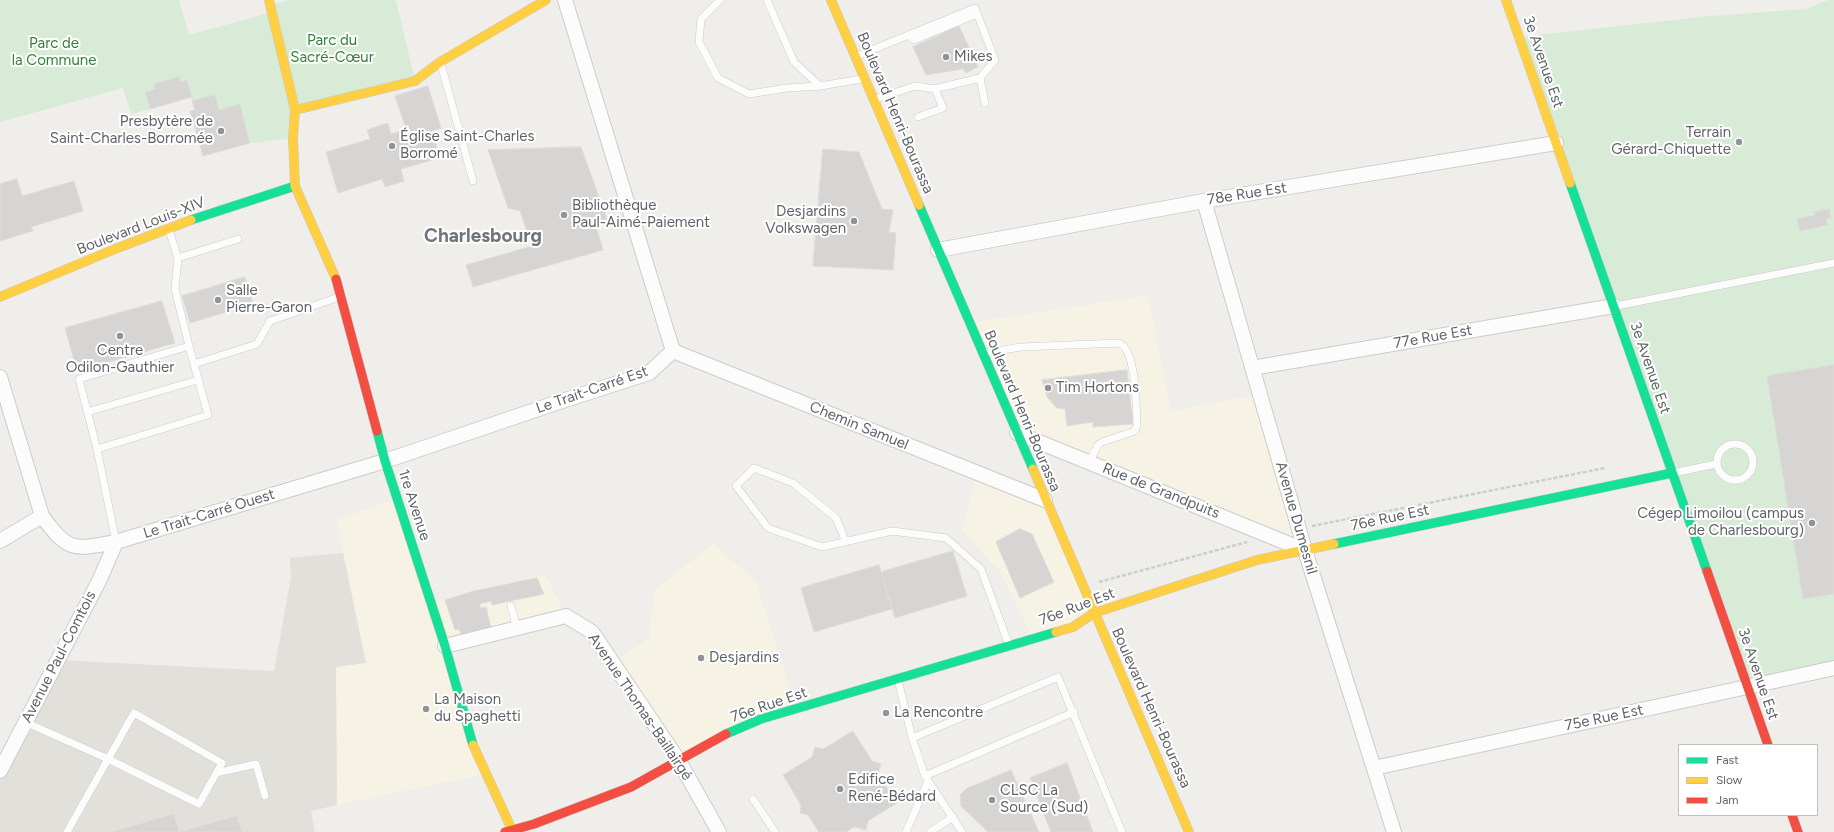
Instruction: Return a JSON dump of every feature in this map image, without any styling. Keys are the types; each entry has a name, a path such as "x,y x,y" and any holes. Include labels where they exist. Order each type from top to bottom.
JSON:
{"street":[{"path":"269,0 295,110 293,138 295,186"},
{"path":"295,110 415,81 440,62 546,0"},
{"path":"565,0 672,351"},
{"name":"Boulevard Henri-Bourassa","path":"831,0 1189,832"},
{"name":"3e Avenue Est","path":"1506,0 1768,744"},
{"name":"78e Rue Est","path":"938,250 1204,201 1556,143"},
{"name":"Boulevard Louis-XIV","path":"0,297 169,229 295,186"},
{"name":"1re Avenue","path":"295,186 334,273 385,461 445,646 473,746 510,831"},
{"name":"Avenue Dumesnil","path":"1204,201 1298,529 1394,832"},
{"name":"77e Rue Est","path":"1252,368 1614,306"},
{"name":"Le Trait-Carré Est","path":"385,461 649,373 672,351"},
{"name":"Chemin Samuel","path":"672,351 1045,500"},
{"name":"Le Trait-Carré Ouest","path":"0,377 42,516 55,534 71,547 92,547 116,542 385,461"},
{"name":"Rue de Grandpuits","path":"1017,433 1305,550"},
{"name":"76e Rue Est","path":"510,831 534,824 631,787 679,761 718,737 761,719 898,680 1073,627 1094,613 1257,560 1672,473"},
{"path":"0,541 42,516"},
{"name":"Avenue Paul-Comtois","path":"0,771 100,578 116,542"},
{"name":"Avenue Thomas-Baillairgé","path":"445,646 566,616 592,632 679,761 719,832"},
{"name":"75e Rue Est","path":"1374,768 1834,668"},
{"path":"1792,816 1798,832"}],"lane":[{"path":"720,0 701,19 699,42 718,78 749,94 787,88 820,86 864,78"},
{"path":"767,0 794,62 820,86"},
{"path":"855,57 975,8 995,60 980,78 934,89 915,86 874,100"},
{"path":"440,62 473,182"},
{"path":"980,78 985,103"},
{"path":"918,117 943,108 934,89"},
{"path":"97,449 208,415 175,288 178,258 169,229"},
{"path":"178,258 238,239"},
{"path":"1614,306 1834,263"},
{"path":"194,364 257,344 270,322 340,296"},
{"path":"983,354 1021,347 1119,343 1124,345 1128,350 1132,365 1138,425 1135,431 1102,442 1098,445 1090,462"},
{"path":"116,542 97,449 79,379 189,346"},
{"path":"87,412 198,380"},
{"path":"1730,444 1741,444 1750,451 1753,461 1751,471 1740,480 1730,480 1721,475 1716,464 1716,457 1720,449 1730,444"},
{"path":"1672,473 1716,464"},
{"path":"846,542 836,518 793,483 754,468 736,486 768,528 822,546 846,542 892,531 946,538 981,569 1009,646"},
{"path":"511,606 517,628"},
{"path":"912,738 1058,677 1074,712 1122,832"},
{"path":"898,680 912,738 926,778 962,832"},
{"path":"906,832 926,778 1074,712"},
{"path":"26,722 108,759 199,804 222,762 134,713 108,759 67,832"},
{"path":"216,773 256,764 265,796"},
{"path":"753,799 774,832"},
{"path":"930,832 953,817"}],"path":[{"path":"1298,529 1606,468"},
{"path":"1082,586 1248,542"}],"shaded area":[{"path":"1148,295 1171,411 1260,394 1305,550 1017,433 970,323"},
{"path":"977,473 1045,500 1094,613 1033,639 1000,571 962,530"},
{"path":"397,498 431,604 485,588 545,575 566,616 445,646 486,774 337,805 336,667 366,663 337,520"},
{"path":"714,543 757,584 796,709 679,761 612,662 649,639 655,590"},
{"path":"343,553 366,663 336,667 337,805 311,811 315,832 0,832 0,771 58,660 274,671 291,577 290,558"}],"green space":[{"name":"Parc de la Commune","path":"0,0 179,0 189,35 272,12 270,5 290,0 396,0 415,81 295,110 293,138 251,143 240,105 219,110 192,101 179,77 154,84 155,89 145,92 150,109 131,114 123,88 0,122"},
{"path":"1828,0 1834,0 1834,668 1747,687 1519,37 1710,16 1806,9"}],"building":[{"name":"Mikes","path":"959,26 978,67 966,73 963,69 926,75 913,47"},
{"path":"179,77 180,82 187,80 192,97 150,109 145,92 155,89 154,84"},
{"name":"Église Saint-Charles Borromé","path":"428,86 441,128 432,131 440,158 401,169 404,181 385,187 382,179 338,193 326,152 370,139 367,130 388,123 391,134 406,129 395,96"},
{"name":"Presbytère de Saint-Charles-Borromée","path":"215,95 219,110 240,104 250,143 203,156 190,111 195,110 192,101"},
{"name":"Bibliothèque Paul-Aimé-Paiement","path":"581,147 607,219 595,222 603,250 473,287 466,265 532,246 520,211 508,208 488,150"},
{"name":"Desjardins Volkswagen","path":"823,149 859,152 882,209 893,210 889,232 896,233 893,270 813,266"},
{"path":"17,179 22,196 74,181 83,211 31,227 33,231 0,241 0,184"},
{"path":"1829,209 1831,218 1826,219 1828,225 1800,231 1797,219 1815,215 1814,212"},
{"name":"Salle Pierre-Garon","path":"245,277 253,304 190,323 182,296"},
{"name":"Centre Odilon-Gauthier","path":"162,301 175,343 77,371 65,328"},
{"name":"Cégep Limoilou (campus de Charlesbourg)","path":"1834,365 1834,594 1803,599 1767,376"},
{"path":"1127,370 1133,424 1093,427 1093,422 1067,426 1065,409 1057,408 1047,397 1042,380"},
{"path":"1020,529 1032,534 1054,582 1020,598 996,542"},
{"path":"953,551 967,596 895,618 881,572"},
{"path":"879,565 892,609 814,632 801,588"},
{"path":"537,578 544,594 492,605 491,601 479,604 481,608 486,607 491,628 461,634 459,629 455,630 445,600 474,591"},
{"name":"Edifice René-Bédard","path":"853,731 872,761 881,764 878,774 897,803 868,821 866,830 854,827 846,832 819,832 808,815 800,813 801,805 783,775 812,757 815,747 823,749"},
{"path":"1067,763 1093,832 1051,832 1030,778"},
{"name":"CLSC La Source (Sud)","path":"1011,770 1039,832 988,832 961,806 960,795 966,789"},
{"path":"174,814 179,832 113,832"},
{"path":"237,816 242,832 180,832"}],"traffic: fast":[{"path":"1570,183 1707,571"},
{"path":"191,220 295,186"},
{"path":"919,205 1033,469"},
{"path":"377,431 385,461 445,646 473,745"},
{"path":"1334,544 1672,473"},
{"path":"726,734 761,719 1056,632"}],"traffic: slow":[{"path":"269,0 295,110 293,138 295,186 336,279"},
{"path":"295,110 415,81 440,62 546,0"},
{"path":"831,0 919,205"},
{"path":"1506,0 1570,183"},
{"path":"0,297 115,249 191,220"},
{"path":"1033,469 1189,832"},
{"path":"1056,632 1073,627 1094,613 1257,560 1334,544"},
{"path":"473,745 513,832"}],"traffic: jam":[{"path":"336,279 377,431"},
{"path":"1707,571 1768,744"},
{"path":"505,832 534,824 631,787 726,734"},
{"path":"1792,816 1798,832"}],"place":[{"name":"Mikes","path":"946,57"},
{"name":"Presbytère de Saint-Charles-Borromée","path":"221,131"},
{"name":"Terrain Gérard-Chiquette","path":"1739,142"},
{"name":"Église Saint-Charles Borromé","path":"392,146"},
{"name":"Bibliothèque Paul-Aimé-Paiement","path":"564,215"},
{"name":"Desjardins Volkswagen","path":"854,221"},
{"name":"Salle Pierre-Garon","path":"218,300"},
{"name":"Centre Odilon-Gauthier","path":"120,336"},
{"name":"Tim Hortons","path":"1048,388"},
{"name":"Cégep Limoilou (campus de Charlesbourg)","path":"1812,523"},
{"name":"Desjardins","path":"701,658"},
{"name":"La Maison du Spaghetti","path":"426,709"},
{"name":"La Rencontre","path":"886,713"},
{"name":"Edifice René-Bédard","path":"840,789"},
{"name":"CLSC La Source (Sud)","path":"992,800"}],"district":[{"name":"Charlesbourg","path":"483,236"}],"park label":[{"name":"Parc du Sacré-Cœur","path":"332,50"}]}
